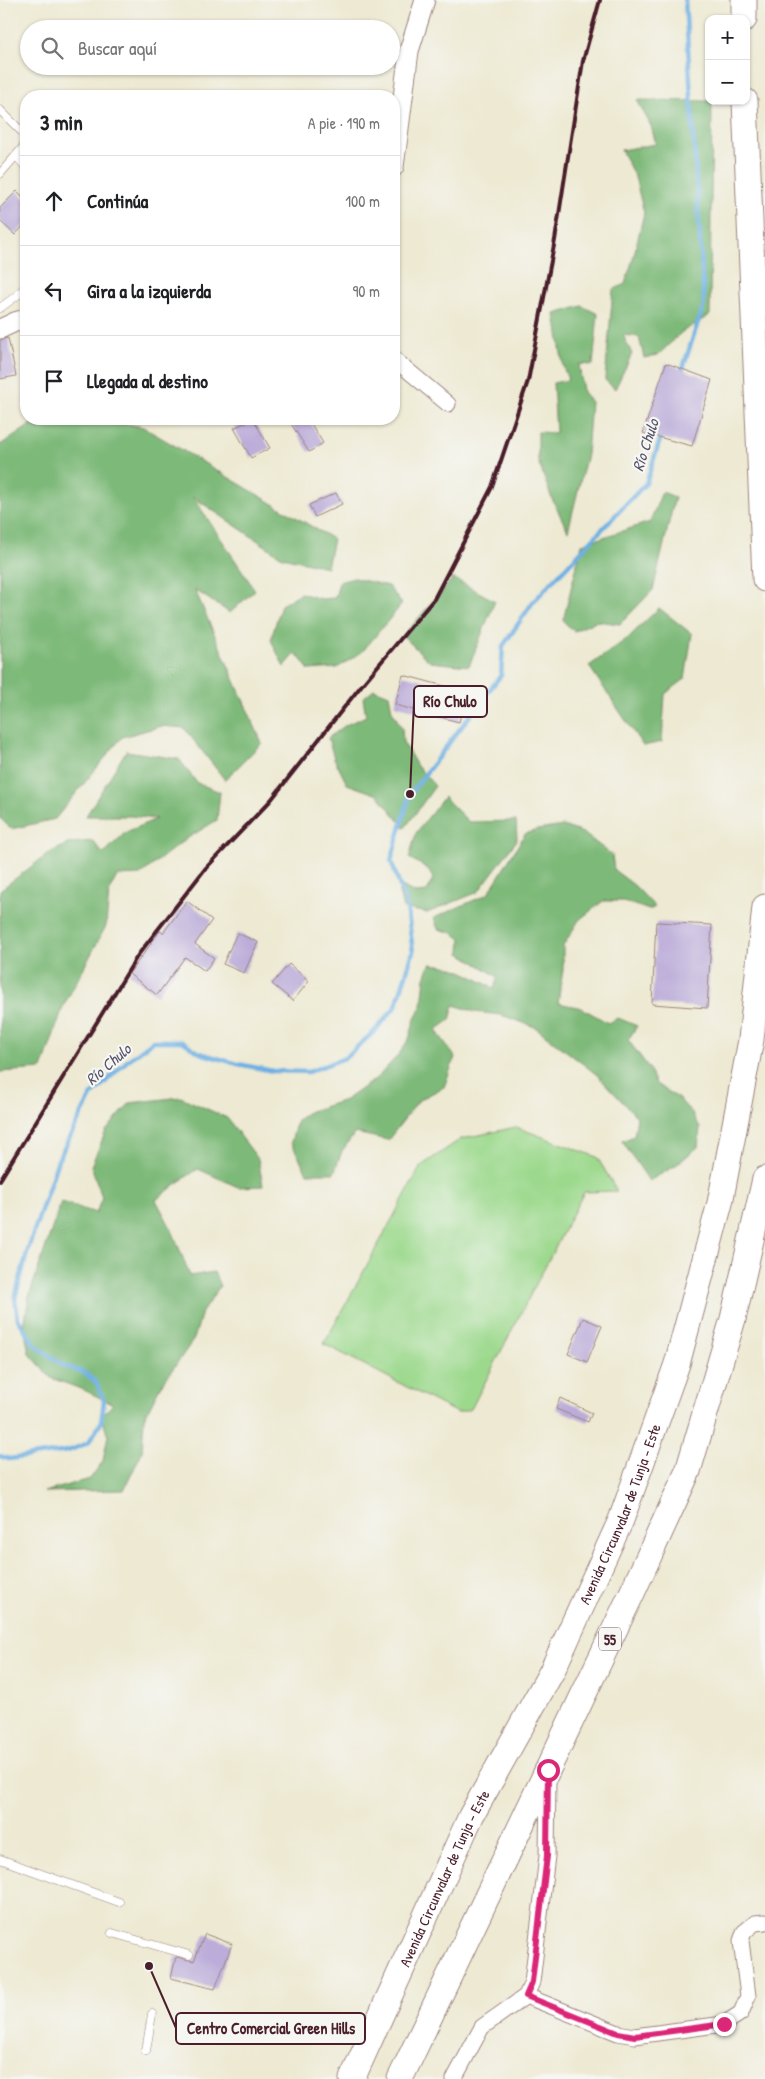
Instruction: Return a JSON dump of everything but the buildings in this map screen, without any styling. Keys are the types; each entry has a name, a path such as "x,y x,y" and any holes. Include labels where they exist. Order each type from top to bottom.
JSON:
{"highway":[{"path":"745,105 765,579"},
{"name":"Avenida Circunvalar de Tunja - Este","path":"352,2079 471,1816 552,1671 616,1529 677,1364 722,1194 751,1040 765,907"},
{"name":"55","path":"400,2079 688,1471 733,1319 765,1179"}],"street":[{"path":"400,120 409,51 425,0"},
{"path":"0,329 20,321"},
{"path":"400,364 448,404"},
{"path":"454,2079 482,2027 526,1996 532,1982 547,1856 548,1770"},
{"path":"526,1996 618,2033 635,2036 724,2024 741,2013 748,1996 741,1941 744,1932 755,1923 765,1922"}],"lane":[{"path":"0,110 20,130"},
{"path":"0,174 20,153"},
{"path":"17,157 20,160"},
{"path":"0,308 20,293"},
{"path":"0,1859 119,1902"},
{"path":"112,1933 189,1955"},
{"path":"146,2050 152,2014"}],"green space":[{"path":"637,100 705,101 705,105 712,105 710,315 682,332 658,355 644,358 639,337 623,335 632,354 615,389 605,380 613,290 625,284 644,213 635,177 621,150 656,144 651,126"},
{"path":"582,306 598,314 593,365 579,364 583,392 591,402 587,454 568,531 552,499 538,461 538,432 556,433 553,383 568,380 563,366 555,314"},
{"path":"31,425 132,425 143,427 333,539 327,567 282,557 193,497 255,590 230,613 195,590 262,743 225,780 184,728 162,726 122,737 55,819 11,829 0,818 0,445"},
{"path":"662,492 675,497 653,590 620,624 597,621 574,631 563,621 582,544 650,522"},
{"path":"354,578 388,586 402,604 362,652 337,668 309,670 296,653 284,667 271,640 281,605 301,593 321,599 335,598 339,582"},
{"path":"453,578 495,601 469,666 430,662 403,636"},
{"path":"659,608 692,634 685,679 665,694 662,742 643,746 589,666 628,638"},
{"path":"374,689 389,695 392,711 402,728 403,742 417,766 435,786 405,828 378,795 347,784 334,758 328,738 346,725 366,716 363,698"},
{"path":"126,751 179,759 197,783 220,792 217,820 183,841 140,875 117,876 109,891 106,926 63,1007 42,1069 0,1072 0,890 51,852 70,843 93,841 103,854 126,832 156,819 131,816 86,816"},
{"path":"444,797 469,822 516,821 517,840 478,892 427,913 403,908 399,893 400,885 415,893 427,892 433,878 427,868 409,858 416,833"},
{"path":"563,826 583,833 612,855 614,870 635,886 655,907 649,910 623,901 603,901 579,920 563,946 563,970 558,1003 582,1008 608,1023 618,1018 637,1026 628,1040 649,1068 656,1084 678,1098 691,1112 700,1128 698,1147 675,1166 649,1181 622,1141 634,1136 637,1117 596,1074 535,1027 501,1015 475,1012 454,1005 450,1020 436,1030 455,1057 444,1087 419,1100 388,1140 355,1133 342,1151 334,1173 307,1173 291,1142 297,1120 308,1112 345,1100 378,1077 399,1054 409,1039 415,1019 422,1005 425,978 430,964 457,969 494,988 498,977 460,953 461,939 453,933 438,929 434,918 488,894 525,834"},
{"path":"181,1097 227,1118 258,1159 263,1186 238,1187 198,1169 156,1200 172,1230 190,1276 214,1272 220,1286 202,1312 194,1339 160,1387 144,1418 142,1452 124,1490 44,1492 90,1479 103,1461 108,1435 101,1416 113,1404 84,1390 51,1378 29,1353 24,1327 29,1296 61,1202 96,1213 102,1197 91,1166 106,1131 130,1103"},
{"path":"516,1127 597,1157 617,1191 584,1192 471,1409 457,1413 324,1344 421,1166 461,1139"}],"waterway":[{"name":"Río Chulo","path":"681,374 704,304 685,0"},
{"name":"Río Chulo","path":"0,1456 9,1459 68,1451 88,1443 101,1423 104,1401 96,1382 83,1372 64,1366 35,1345 18,1319 15,1298 29,1246 58,1160 91,1096 127,1061 153,1041 182,1041 200,1053 238,1064 273,1071 308,1072 345,1058 375,1031 396,1006 413,952 407,906 391,861 410,794 501,675 503,646 533,602 646,483 662,434"}],"railway":[{"path":"0,1180 138,955 205,869 271,800 361,686 434,599 492,487 528,381 555,240 583,61 600,0"}],"place":[{"name":"Río Chulo","path":"410,794"},
{"name":"Centro Comercial Green Hills","path":"149,1966"}],"route":[{"path":"548,1770 547,1856 532,1982 526,1996 618,2033 635,2036 724,2024"}]}
